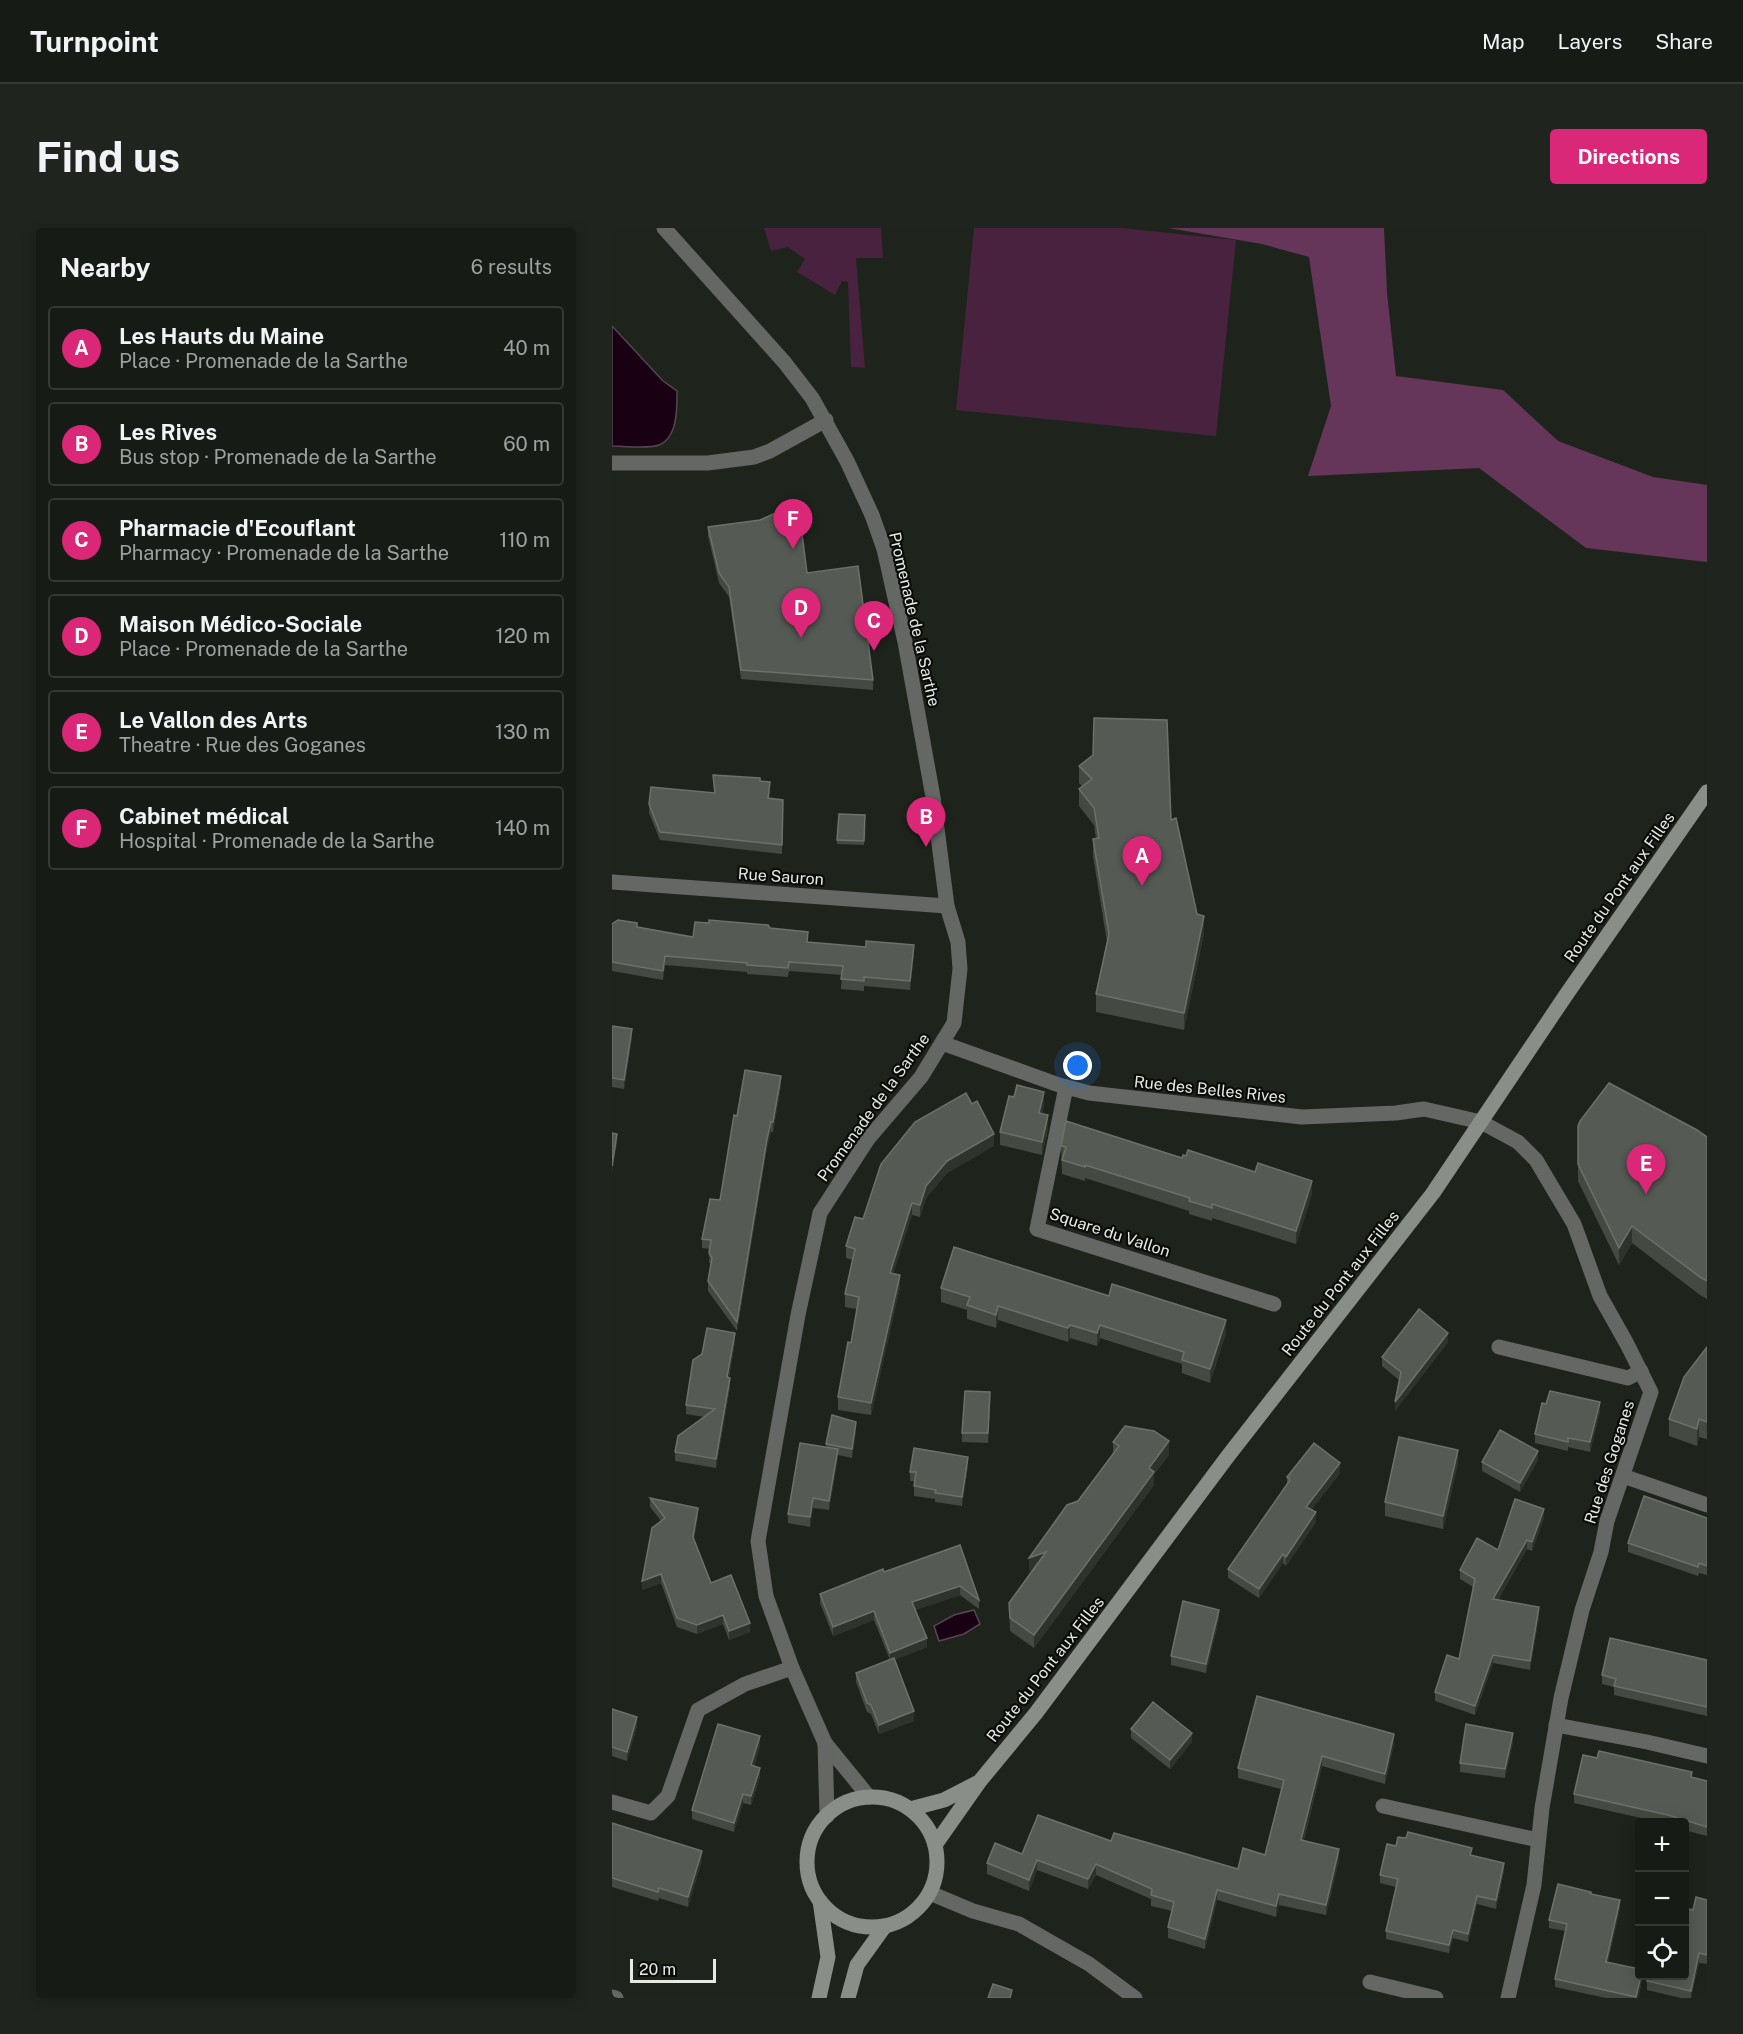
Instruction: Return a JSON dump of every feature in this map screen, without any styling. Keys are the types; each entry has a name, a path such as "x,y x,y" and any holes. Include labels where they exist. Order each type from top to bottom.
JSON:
{"street":[{"name":"Promenade de la Sarthe","path":"664,228 786,363 812,398 872,515 884,549 905,642 927,764 947,906 958,942 960,969 954,1023 921,1077 868,1139 819,1213 798,1315 758,1541 766,1596 792,1668 825,1743 869,1797"},
{"path":"612,463 708,463 754,457 770,451 825,420"},
{"name":"Route du Pont aux Filles","path":"935,1845 980,1781 1036,1713 1228,1456 1433,1193 1707,792"},
{"name":"Rue Sauron","path":"612,882 947,906"},
{"name":"Rue des Belles Rives","path":"942,1043 1089,1093 1302,1117 1396,1113 1425,1109 1481,1122 1518,1142 1536,1160"},
{"name":"Square du Vallon","path":"1066,1087 1037,1228 1274,1304"},
{"name":"Rue des Goganes","path":"1508,1998 1534,1885 1538,1840 1556,1725 1582,1610 1601,1552 1607,1521 1651,1392 1600,1296 1574,1224 1536,1160"},
{"path":"1499,1347 1628,1378 1641,1371"},
{"path":"1623,1476 1707,1505"},
{"path":"612,1802 651,1813 668,1796 698,1710 745,1684 792,1668"},
{"path":"1556,1725 1707,1756"},
{"name":"Promenade de la Sarthe","path":"825,1743 827,1816"},
{"name":"Route du Pont aux Filles","path":"910,1809 944,1800 980,1781"},
{"path":"819,1998 828,1957 820,1901 809,1876 809,1848 815,1831 827,1816 846,1803 869,1797 890,1800 910,1809 926,1825 935,1845 937,1870 925,1902 911,1915 885,1926 853,1925 832,1913 820,1901"},
{"path":"1383,1806 1538,1840"},
{"path":"930,1893 973,1911 1019,1924 1089,1964 1135,1998"},
{"path":"848,1998 857,1965 885,1926"},
{"path":"1370,1982 1436,1998"}],"shaded area":[{"path":"764,228 881,228 883,258 856,258 865,368 851,367 848,282 842,281 835,295 797,272 805,259 788,247 771,251"},
{"path":"974,228 1121,228 1236,240 1216,436 956,410"},
{"path":"1168,228 1384,228 1387,293 1396,376 1503,390 1558,441 1653,477 1707,485 1707,562 1586,548 1479,468 1308,476 1331,406 1309,257 1262,244"},
{"path":"612,326 663,381 677,391 673,429 670,436 659,445 612,446"},
{"path":"974,1610 980,1624 964,1634 939,1641 934,1626 954,1615"}],"building":[{"path":"787,508 802,534 807,573 858,566 873,680 741,670 729,587 719,573 708,527 760,520"},
{"path":"1094,718 1167,720 1171,820 1176,818 1197,914 1204,916 1184,1013 1096,994 1109,934 1093,839 1099,838 1094,808 1079,789 1092,779 1079,766 1093,755"},
{"path":"713,775 760,778 760,781 770,782 768,798 783,800 782,845 660,832 649,804 651,787 715,793"},
{"path":"839,814 865,815 864,841 837,840"},
{"path":"618,920 637,923 637,927 693,937 695,922 709,923 709,920 768,925 770,928 808,932 807,942 866,947 866,941 914,945 910,981 864,977 864,981 841,979 843,966 789,962 788,968 665,956 663,971 612,962 612,924"},
{"path":"612,1026 632,1029 624,1080 612,1078"},
{"path":"745,1070 781,1076 773,1122 771,1122 767,1139 737,1322 708,1281 712,1258 709,1253 711,1240 702,1239 710,1199 720,1200 734,1115 737,1116"},
{"path":"1609,1083 1707,1137 1707,1281 1632,1226 1619,1248 1578,1164 1578,1126"},
{"path":"1017,1085 1044,1092 1039,1113 1048,1115 1042,1142 1000,1132 1009,1096 1014,1097"},
{"path":"966,1093 972,1104 977,1101 994,1134 947,1161 926,1186 920,1205 912,1203 890,1273 900,1275 871,1403 838,1397 859,1297 845,1294 855,1249 846,1246 855,1217 863,1219 881,1164 915,1122"},
{"path":"1066,1121 1182,1158 1183,1155 1186,1156 1188,1150 1255,1172 1258,1163 1312,1181 1296,1231 1212,1204 1212,1208 1189,1201 1190,1198 1062,1160 1066,1147 1061,1146"},
{"path":"612,1133 617,1134 612,1166"},
{"path":"954,1247 1109,1296 1112,1284 1226,1320 1210,1369 1182,1360 1184,1352 1100,1325 1097,1333 1070,1325 1068,1328 998,1306 996,1315 967,1305 970,1297 941,1288"},
{"path":"1419,1309 1448,1333 1395,1402 1401,1372 1382,1357"},
{"path":"707,1328 735,1333 716,1459 675,1452 678,1436 715,1409 686,1405 693,1360 702,1354"},
{"path":"1707,1347 1707,1422 1699,1419 1697,1429 1669,1419 1684,1377"},
{"path":"965,1391 990,1392 988,1433 962,1433"},
{"path":"1550,1391 1600,1402 1590,1442 1568,1438 1568,1442 1535,1434 1542,1403 1546,1404"},
{"path":"832,1415 856,1422 852,1449 826,1444"},
{"path":"1125,1426 1154,1431 1169,1441 1149,1468 1154,1472 1034,1635 1010,1618 1009,1603 1046,1552 1029,1558 1067,1505 1078,1501 1119,1446 1113,1442"},
{"path":"1500,1430 1538,1451 1520,1483 1482,1462"},
{"path":"1399,1437 1458,1450 1443,1516 1385,1502"},
{"path":"800,1443 838,1449 829,1501 813,1498 810,1517 788,1514"},
{"path":"1314,1443 1340,1463 1306,1507 1316,1512 1286,1557 1283,1554 1259,1589 1228,1569 1290,1480 1287,1477"},
{"path":"914,1448 968,1457 962,1497 935,1493 936,1490 914,1486 916,1472 910,1472"},
{"path":"1644,1496 1707,1518 1707,1566 1699,1563 1698,1567 1628,1543"},
{"path":"650,1498 698,1508 693,1537 711,1583 731,1575 750,1623 729,1631 723,1615 697,1625 677,1618 661,1574 642,1581 652,1528 665,1518"},
{"path":"1515,1499 1544,1509 1532,1542 1527,1540 1493,1599 1539,1607 1530,1661 1493,1655 1475,1706 1435,1692 1447,1655 1459,1659 1475,1579 1460,1570 1477,1538 1498,1550"},
{"path":"960,1545 979,1600 960,1586 912,1602 927,1638 890,1653 874,1611 833,1627 820,1594 883,1569 884,1572"},
{"path":"1183,1601 1219,1610 1206,1664 1171,1656"},
{"path":"1610,1638 1707,1660 1707,1707 1614,1686 1616,1679 1602,1675"},
{"path":"894,1658 914,1711 879,1725 871,1705 867,1703 856,1673"},
{"path":"1257,1696 1394,1734 1385,1774 1322,1756 1301,1840 1339,1849 1326,1905 1279,1894 1276,1906 1217,1890 1205,1939 1168,1927 1174,1902 1151,1895 1152,1889 1096,1864 1088,1879 1037,1860 1029,1880 987,1863 995,1843 1022,1854 1038,1815 1111,1841 1114,1833 1238,1869 1243,1848 1265,1855 1284,1780 1238,1768"},
{"path":"1153,1702 1192,1733 1170,1760 1131,1729"},
{"path":"612,1709 637,1717 627,1752 612,1747"},
{"path":"718,1724 760,1736 751,1765 760,1768 751,1796 743,1794 734,1823 692,1810"},
{"path":"1466,1724 1513,1733 1505,1769 1460,1763"},
{"path":"1599,1751 1692,1772 1691,1777 1707,1781 1707,1827 1689,1821 1689,1818 1678,1818 1574,1794 1583,1755 1597,1758"},
{"path":"612,1823 702,1851 688,1897 659,1888 658,1892 612,1878"},
{"path":"1408,1832 1472,1848 1470,1855 1504,1863 1496,1900 1477,1896 1468,1934 1453,1930 1449,1945 1386,1931 1398,1879 1380,1875 1387,1844 1396,1846 1398,1837 1406,1838"},
{"path":"1558,1884 1620,1900 1606,1962 1635,1968 1635,1980 1640,1980 1636,1997 1555,1979 1567,1924 1549,1920"},
{"path":"1696,1897 1707,1900 1707,1955 1699,1953 1691,1991 1647,1981 1689,1980 1689,1909 1693,1910"},
{"path":"993,1984 1012,1990 1010,1998 988,1998"}],"place":[{"name":"Cabinet médical","path":"793,549"},
{"name":"Maison Médico-Sociale","path":"801,638"},
{"name":"Pharmacie d'Ecouflant","path":"874,651"},
{"name":"Les Rives","path":"926,847"},
{"name":"Les Hauts du Maine","path":"1142,886"},
{"name":"Le Vallon des Arts","path":"1646,1194"}]}
